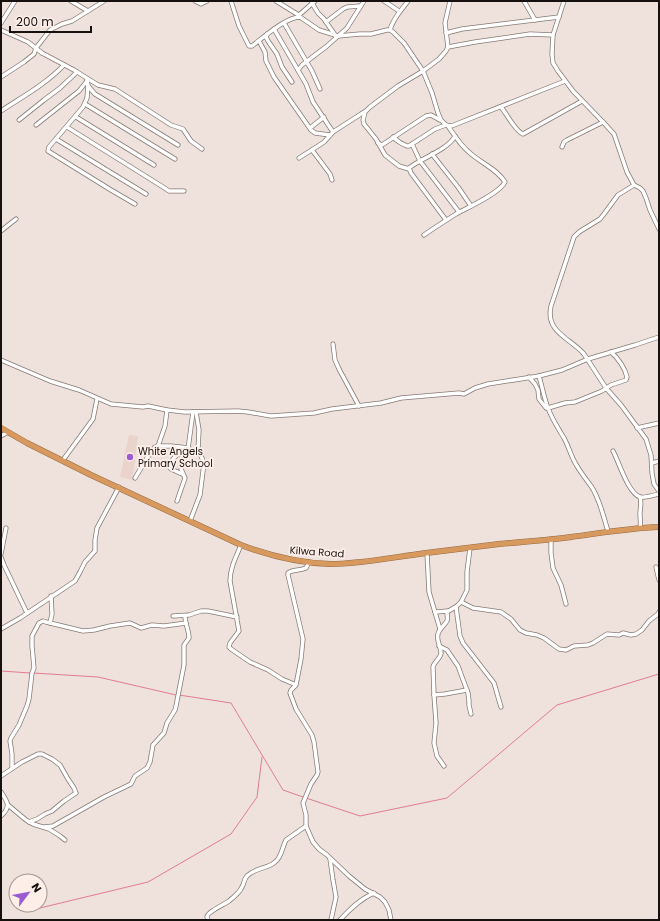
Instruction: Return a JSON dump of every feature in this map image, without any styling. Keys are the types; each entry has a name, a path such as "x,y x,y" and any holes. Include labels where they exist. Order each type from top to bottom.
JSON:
{"highway":[{"name":"Kilwa Road","path":"1,428 92,475 241,545 281,558 329,564 348,563 659,527"}],"street":[{"path":"1,23 15,1"},
{"path":"71,1 88,11"},
{"path":"75,4 79,1"},
{"path":"1,77 33,55 36,48 50,30 62,24 72,22 104,1"},
{"path":"195,1 201,4 207,1"},
{"path":"231,1 239,26 248,46 251,46 259,41 284,23 300,16 314,2 318,13 336,36"},
{"path":"276,1 319,30 336,36 371,34 386,30 393,32 404,43 423,71 441,120"},
{"path":"298,70 349,26 364,1"},
{"path":"384,1 399,11"},
{"path":"390,30 399,11 408,1"},
{"path":"299,158 324,142 332,133 365,112 398,86 423,71 439,59 446,51 448,46 445,23 450,1"},
{"path":"524,1 535,20"},
{"path":"564,1 553,35 552,63 573,91 614,134 626,172 634,185 643,191 659,229"},
{"path":"326,22 347,7 360,6"},
{"path":"446,33 462,29 559,17"},
{"path":"284,23 312,71 320,89"},
{"path":"274,29 309,89 313,102 324,117 332,133"},
{"path":"1,30 28,42 42,53 77,72 87,80 98,85 115,89 171,125 184,129 191,141 202,149"},
{"path":"267,34 266,37 268,41 292,82"},
{"path":"448,46 530,34 553,35"},
{"path":"259,41 265,52 266,61 274,77 310,128 315,133 332,133"},
{"path":"1,111 48,80 64,65"},
{"path":"19,120 60,88 77,72"},
{"path":"87,80 88,86 85,104 76,117 49,147 48,151 135,204"},
{"path":"36,125 79,91 87,80"},
{"path":"393,137 397,141 402,142 407,146 435,129 447,125 454,125 565,80"},
{"path":"88,86 95,94 178,145"},
{"path":"501,106 516,129 523,134 582,101"},
{"path":"85,104 174,159"},
{"path":"365,112 363,120 364,124 375,137 382,152 386,157 399,166 409,169 446,220"},
{"path":"378,143 383,145 426,116 431,115 447,125 470,153 496,172 505,182 502,187 495,192 424,234"},
{"path":"76,117 154,165"},
{"path":"310,128 324,117"},
{"path":"562,147 564,142 567,140 604,122"},
{"path":"67,127 74,133 169,191 184,191"},
{"path":"409,169 451,142 455,136"},
{"path":"56,139 146,194"},
{"path":"412,144 420,161 459,212"},
{"path":"312,150 330,174 332,180"},
{"path":"432,154 471,206"},
{"path":"634,185 618,195 600,219 579,232 574,237 551,306 550,316 552,324 565,339 580,349 588,359 606,388 621,405 646,439 651,455 654,484 659,491"},
{"path":"1,231 16,219"},
{"path":"1,360 50,381 79,390 111,404 143,407 148,406 167,410 194,412 248,412 271,416 314,413 332,409 381,403 401,398 459,393 464,394 475,388 488,384 539,376 562,370 588,359 635,346 659,337"},
{"path":"333,344 338,369 359,406"},
{"path":"548,408 575,402 626,380 627,377 624,370 617,358 611,352"},
{"path":"539,376 554,423"},
{"path":"529,377 535,384 540,399 569,447 577,466 591,486 599,504 608,532"},
{"path":"63,460 93,419 97,399"},
{"path":"158,446 165,426 167,410"},
{"path":"177,501 185,477 181,469 188,449 194,412"},
{"path":"190,521 200,495 204,463 198,449 198,430 194,412"},
{"path":"637,428 659,423"},
{"path":"1,436 8,432"},
{"path":"135,478 153,448 158,446 177,446 188,449"},
{"path":"183,474 169,468 169,466 176,456 188,449"},
{"path":"613,451 628,484 640,497 640,528"},
{"path":"652,463 659,462"},
{"path":"1,630 75,581 85,562 95,551 96,530 119,487"},
{"path":"640,497 659,494"},
{"path":"6,528 1,555 4,565 27,613"},
{"path":"551,539 552,568 561,585 566,604"},
{"path":"241,545 230,575 239,631 229,645 231,649 250,662 268,670 282,679 294,684 295,686"},
{"path":"435,612 448,611 456,607 461,602 467,590 467,572 470,548"},
{"path":"427,553 429,592 440,629"},
{"path":"309,562 306,568 291,571 288,574 303,639 301,659 295,686 290,693 296,709 312,735 318,772 311,784 304,802 306,826 315,845 349,876 385,902 390,910 391,920"},
{"path":"656,567 659,580"},
{"path":"50,623 52,614 51,596"},
{"path":"461,602 473,608 501,612 511,619 520,630 544,638 562,650 566,650 574,646 588,645 607,634 636,634 642,630 659,612"},
{"path":"456,607 463,643 494,683 501,707"},
{"path":"173,616 185,616 201,611 208,611 237,617"},
{"path":"444,766 437,756 435,748 434,736 436,723 433,667 434,663 440,656 437,637 440,629 447,621 448,611"},
{"path":"44,827 53,826 104,797 131,784 135,776 145,771 149,766 153,745 164,733 167,723 176,706 184,664 184,645 189,638 189,630 185,616"},
{"path":"12,768 10,741 19,725 28,703 34,668 32,636 37,625 43,621 83,631 130,623 141,628 152,625 164,626 186,623"},
{"path":"439,646 447,650 458,665 467,690 469,699 468,705 471,714"},
{"path":"434,695 467,690"},
{"path":"1,776 22,762 38,754 44,755 60,765 76,791 74,795 64,800 52,810 29,822"},
{"path":"1,792 8,805 29,822 44,827 65,840"},
{"path":"1,816 7,811 8,805"},
{"path":"208,920 207,917 211,912 229,901 240,891 247,876 258,869 275,863 286,840 306,826"},
{"path":"330,859 336,897 330,920"},
{"path":"340,920 363,898 374,893"}],"shaded area":[{"name":"White Angels Primary School","path":"129,435 138,436 132,480 120,477"}],"waterway":[{"path":"1,671 30,673"},
{"path":"33,673 98,677 176,695"},
{"path":"306,798 360,816 447,798 557,705 659,674"},
{"path":"179,695 231,703 283,790 303,797"},
{"path":"48,906 148,882 231,834 257,797 262,757"}],"place":[{"name":"White Angels Primary School","path":"130,457"}]}
